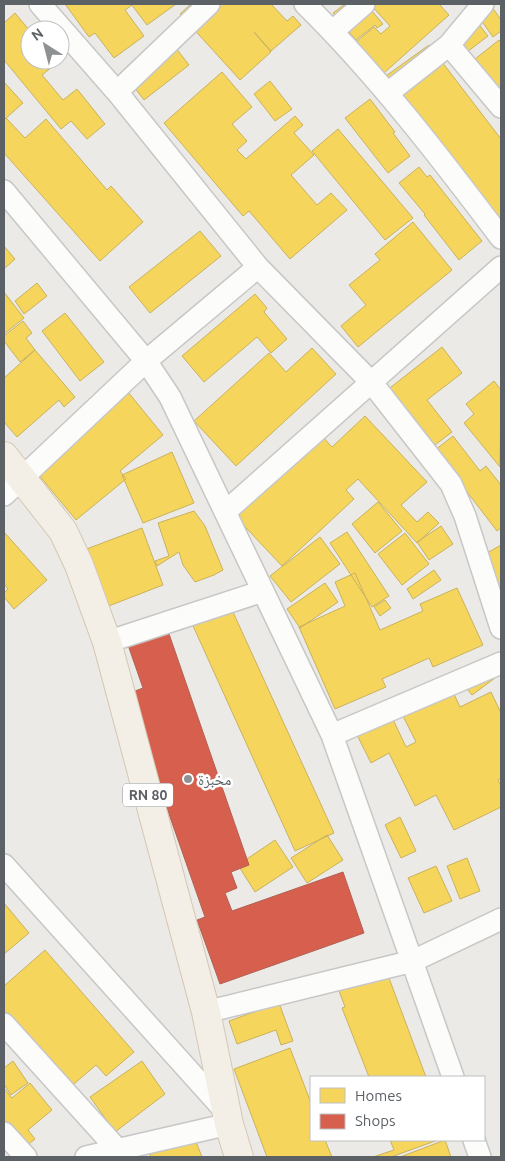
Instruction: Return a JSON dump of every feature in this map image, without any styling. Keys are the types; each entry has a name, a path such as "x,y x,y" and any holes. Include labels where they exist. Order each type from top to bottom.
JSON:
{"main road":[{"name":"RN 80","path":"4,456 13,487 64,531 79,564 107,642 206,1012 228,1118 239,1157"}],"street":[{"path":"40,4 117,92 258,267 372,383 451,484 465,516 501,628"},
{"path":"117,92 209,4"},
{"path":"305,4 333,31 388,93 501,238"},
{"path":"333,31 364,4"},
{"path":"388,93 449,45 483,4"},
{"path":"449,45 501,107"},
{"path":"4,191 146,361 170,398 332,735 453,1076"},
{"path":"13,487 146,361 258,267"},
{"path":"225,512 501,267"},
{"path":"107,642 263,591"},
{"path":"332,735 501,663"},
{"path":"4,865 228,1118 118,1150 86,1157"},
{"path":"206,1012 413,961 501,918"},
{"path":"4,1024 118,1150"},
{"path":"4,1132 26,1157"},
{"path":"474,1141 480,1157"}],"building: Homes":[{"path":"65,4 130,4 132,5 125,10 144,36 114,58 95,33 89,37"},
{"path":"131,4 176,4 147,25"},
{"path":"191,4 271,4 287,21 293,16 301,25 271,51 254,32 271,52 240,80 180,14"},
{"path":"345,4 366,4 383,24 377,28 375,25 356,40 333,13"},
{"path":"370,4 439,4 449,15 384,73 356,42 374,27 381,34 390,26"},
{"path":"490,4 501,20 501,31 493,37 476,13"},
{"path":"15,13 21,20 20,70 48,70 42,75 63,100 77,89 105,124 87,139 71,121 61,129 4,60 4,23"},
{"path":"473,17 488,36 463,55 448,36"},
{"path":"169,39 189,65 144,100 124,74"},
{"path":"499,40 501,43 501,102 470,63"},
{"path":"429,45 501,139 501,225 372,86"},
{"path":"222,72 252,107 232,124 247,141 237,150 246,159 295,116 303,125 294,133 314,155 291,175 317,205 331,193 347,210 290,259 249,211 243,216 164,123"},
{"path":"270,81 292,109 275,121 254,94"},
{"path":"4,82 23,103 5,119 4,117"},
{"path":"370,99 395,132 393,133 410,156 388,173 345,118"},
{"path":"6,118 25,138 46,119 107,190 111,186 143,222 100,261 4,153 4,120"},
{"path":"338,129 413,218 385,240 312,151"},
{"path":"419,167 427,177 430,175 482,241 459,260 399,183"},
{"path":"413,222 452,270 358,347 341,326 366,305 349,285 380,260 375,254"},
{"path":"200,231 221,256 150,313 129,287"},
{"path":"4,246 15,259 4,269"},
{"path":"37,283 47,296 24,314 15,301"},
{"path":"4,292 24,318 4,334"},
{"path":"255,294 267,308 264,312 287,339 271,353 257,337 204,382 182,356"},
{"path":"65,313 104,362 80,381 42,331"},
{"path":"23,321 32,333 26,338 35,350 20,362 4,341 4,336"},
{"path":"442,347 462,373 427,400 452,432 431,448 386,391"},
{"path":"312,348 336,374 236,466 194,421 269,353 286,372"},
{"path":"35,350 75,397 64,407 59,400 17,437 4,422 4,378"},
{"path":"494,381 501,390 500,467 464,423 474,414 466,404"},
{"path":"128,392 163,435 120,471 126,479 76,520 28,462"},
{"path":"365,416 427,482 401,505 417,522 428,512 439,523 417,543 358,479 346,490 354,499 282,566 231,512 321,435 332,447"},
{"path":"453,436 480,471 486,466 501,485 501,528 497,531 435,450"},
{"path":"172,452 194,503 143,523 122,475"},
{"path":"378,502 402,531 375,553 352,524"},
{"path":"194,511 205,526 223,570 195,582 183,565 179,552 157,566 155,561 169,556 158,523"},
{"path":"441,526 453,544 429,560 417,542"},
{"path":"142,528 163,585 106,607 84,550"},
{"path":"4,532 47,580 14,609 4,597 4,593 8,589 4,584"},
{"path":"347,532 389,596 372,607 330,543"},
{"path":"405,533 429,564 402,585 378,554"},
{"path":"320,537 340,564 291,602 270,576"},
{"path":"501,545 501,605 475,560"},
{"path":"434,570 441,580 413,599 407,589"},
{"path":"355,573 380,630 423,611 420,604 457,588 483,645 433,667 429,658 382,679 386,687 335,709 299,627 345,606 335,582"},
{"path":"325,583 338,602 300,628 287,609"},
{"path":"227,599 334,833 295,851 189,617"},
{"path":"385,600 391,608 380,616 374,607"},
{"path":"487,668 495,678 472,695 464,685"},
{"path":"453,692 460,707 491,692 501,713 501,778 498,780 501,786 501,807 454,830 436,795 415,806 389,753 371,763 354,729 389,711 406,747 416,742 403,716"},
{"path":"400,817 416,851 401,858 385,825"},
{"path":"327,835 343,860 307,883 291,858"},
{"path":"275,840 293,867 255,892 238,865"},
{"path":"467,858 480,891 460,899 447,866"},
{"path":"436,866 452,901 424,913 408,878"},
{"path":"4,903 29,933 4,954"},
{"path":"45,950 134,1052 106,1076 96,1065 68,1089 4,1014 4,986"},
{"path":"386,970 426,1076 369,1076 342,1008 345,1007 338,988"},
{"path":"279,1003 293,1041 281,1045 276,1030 237,1044 229,1021"},
{"path":"290,1048 310,1100 310,1141 325,1141 332,1157 267,1157 234,1069"},
{"path":"13,1061 28,1083 11,1095 4,1084 4,1068"},
{"path":"142,1061 165,1094 115,1132 90,1097"},
{"path":"30,1083 52,1110 28,1130 35,1139 18,1153 4,1136 4,1088 12,1098"},
{"path":"192,1132 202,1157 151,1157 148,1149"},
{"path":"390,1141 435,1141 391,1157 373,1157 394,1150"},
{"path":"445,1141 451,1157 400,1157"}],"building: Shops":[{"name":"مخبزة","path":"168,631 249,865 231,872 237,888 225,893 232,911 343,872 364,933 220,984 197,920 205,917 127,694 143,688 128,645"}],"place":[{"name":"مخبزة","path":"188,779"}]}
